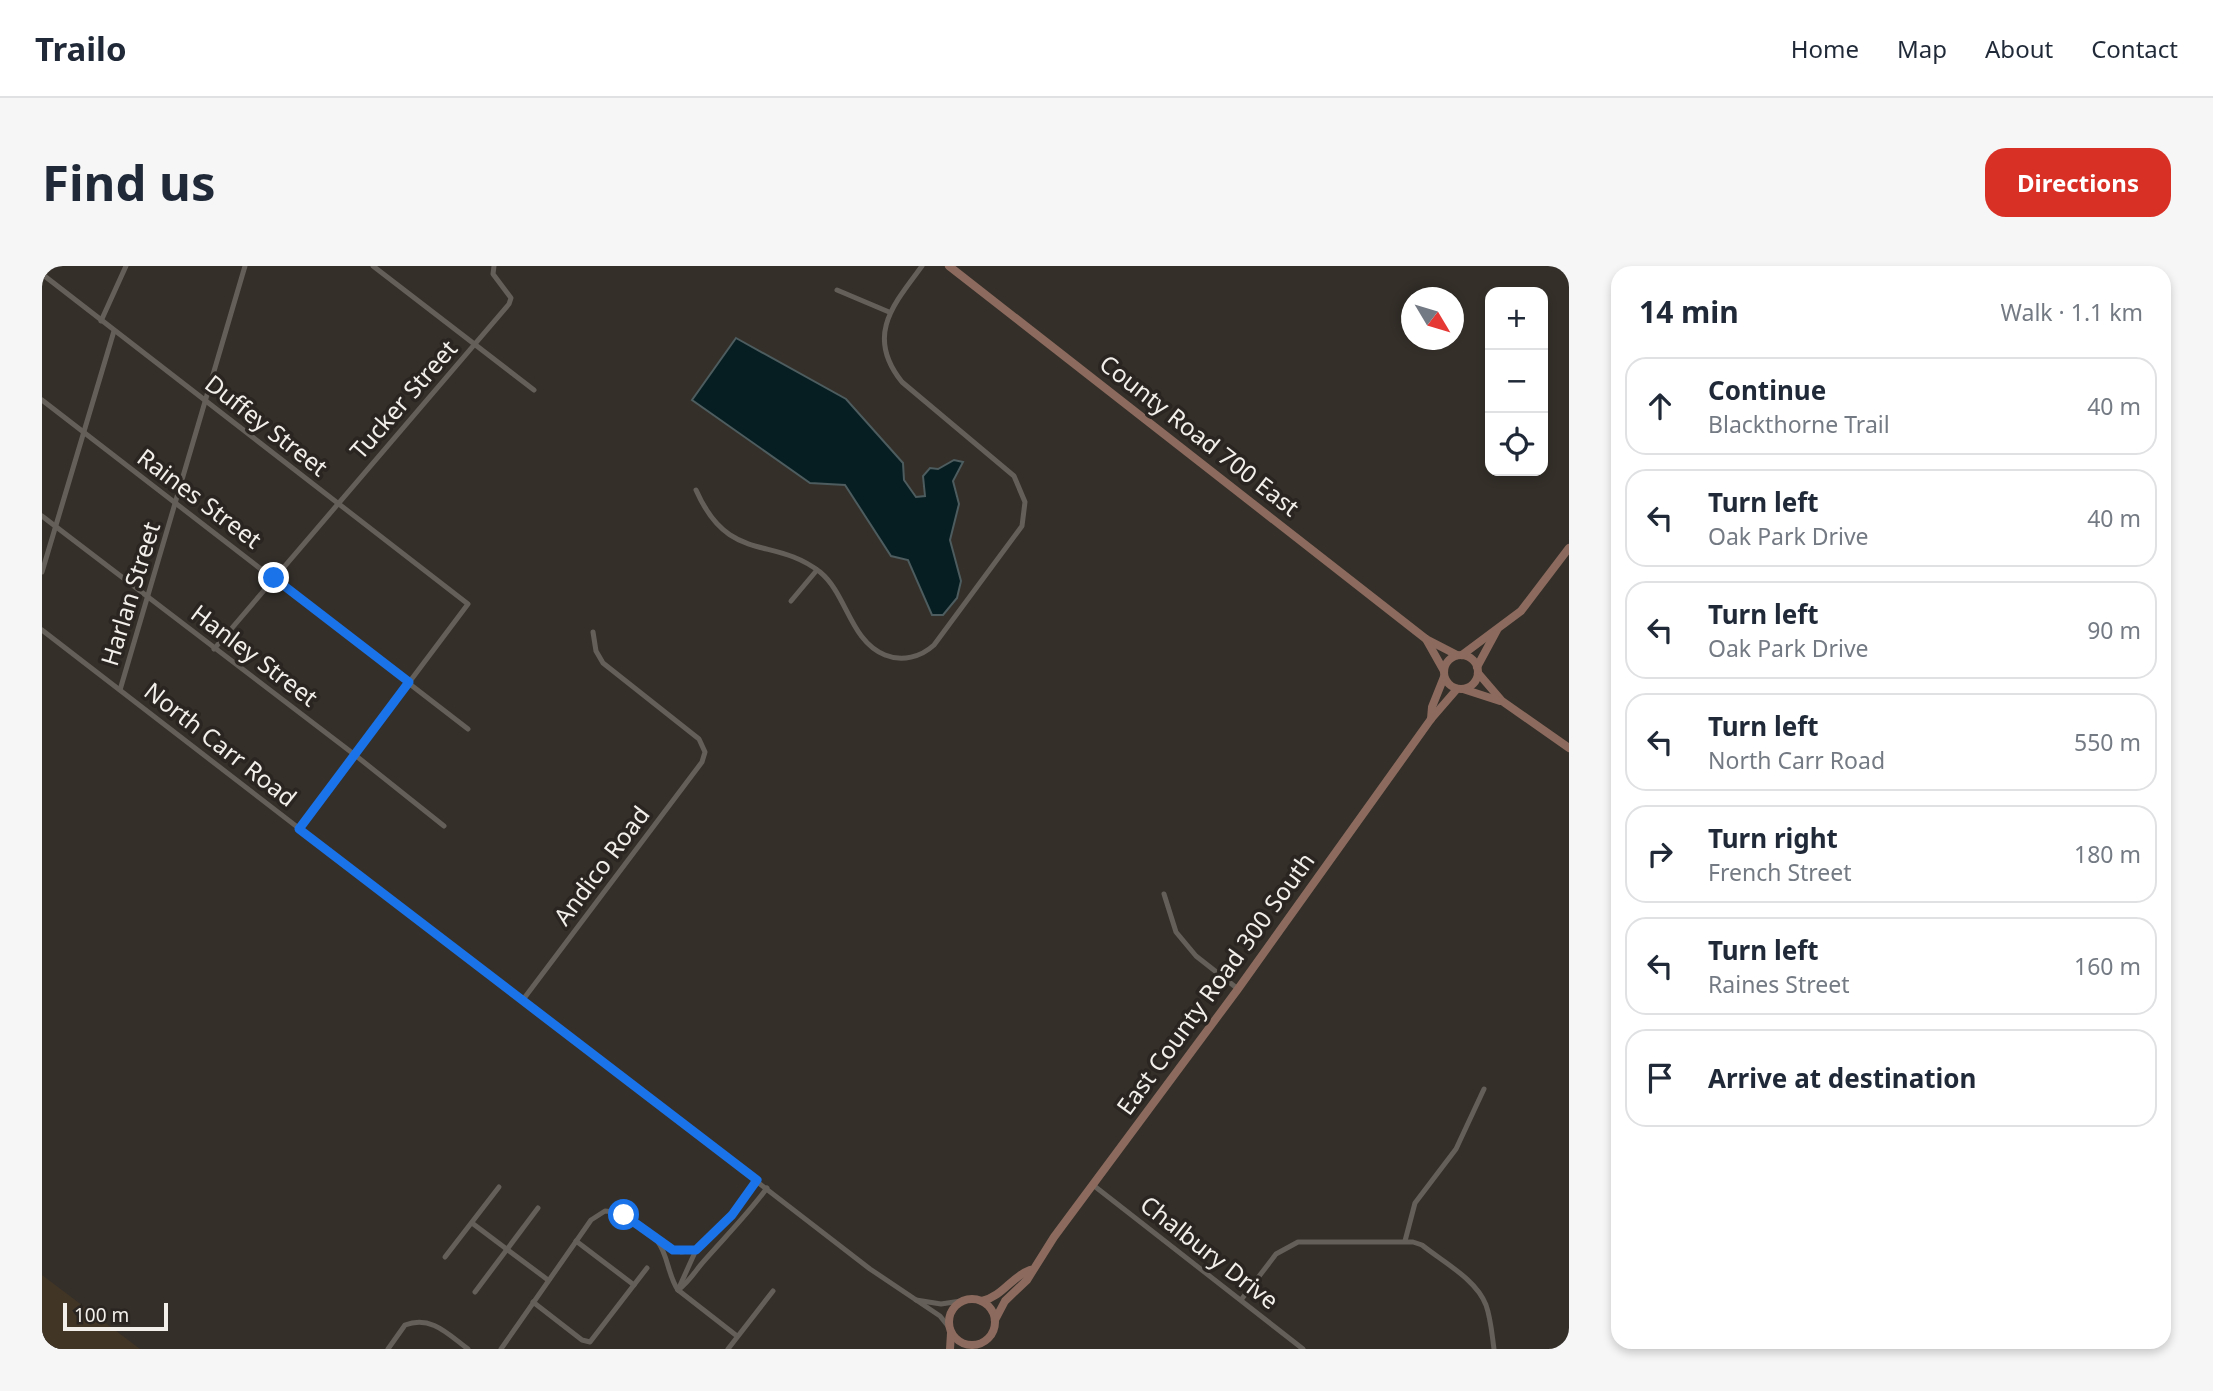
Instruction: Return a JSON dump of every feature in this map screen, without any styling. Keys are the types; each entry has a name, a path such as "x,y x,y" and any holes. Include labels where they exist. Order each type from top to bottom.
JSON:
{"street":[{"path":"101,321 126,266"},
{"name":"Harlan Street","path":"120,690 245,266"},
{"path":"373,266 534,390"},
{"name":"Tucker Street","path":"214,649 475,345 511,298 493,274 494,266"},
{"path":"696,490 703,507 737,541 799,560 817,570 836,589 858,629 873,648 895,658 913,657 930,649 1019,532 1024,521 1024,494 1014,476 896,374 884,338 889,312 922,266"},
{"name":"County Road 700 East","path":"948,266 1426,639 1459,655"},
{"name":"Duffey Street","path":"42,274 468,604 409,682"},
{"path":"837,290 889,312"},
{"path":"42,572 114,331"},
{"name":"Raines Street","path":"42,400 468,729"},
{"name":"Hanley Street","path":"42,516 444,826"},
{"path":"1502,701 1460,689 1444,674 1448,661 1485,635 1497,630 1521,611 1569,548"},
{"path":"791,601 817,570"},
{"name":"North Carr Road","path":"42,630 910,1298 940,1315 950,1329"},
{"path":"1460,689 1474,684 1497,630"},
{"name":"Andico Road","path":"522,1001 702,762 705,749 699,739 603,663 596,651 593,632"},
{"name":"County Road 700 East","path":"1426,639 1444,674"},
{"path":"1459,655 1472,659 1502,701 1569,748"},
{"name":"East County Road 300 South","path":"1431,719 1432,707 1444,674"},
{"path":"299,829 409,682"},
{"name":"East County Road 300 South","path":"995,1320 1005,1301 1027,1280 1030,1270 1238,989 1431,719 1460,689"},
{"path":"1164,894 1176,932 1196,956 1238,989"},
{"path":"1405,1241 1415,1203 1456,1149 1484,1089"},
{"path":"678,1290 696,1250 732,1215 757,1180"},
{"name":"Chalbury Drive","path":"1093,1185 1303,1349"},
{"path":"445,1257 499,1187"},
{"path":"678,1290 688,1283 703,1262 741,1223 767,1188"},
{"path":"475,1292 538,1208"},
{"path":"501,1349 597,1215 615,1211 660,1243 681,1252 696,1250"},
{"path":"472,1223 548,1280"},
{"path":"576,1241 634,1285"},
{"path":"1241,1300 1276,1255 1297,1242 1405,1241 1422,1245 1472,1284 1487,1308 1494,1349"},
{"path":"660,1243 671,1280 678,1290 737,1336"},
{"path":"533,1302 582,1340 590,1342 647,1268"},
{"name":"East County Road 300 South","path":"982,1301 996,1296 1022,1273 1030,1270"},
{"path":"728,1349 773,1291"},
{"path":"910,1298 932,1303 982,1301 989,1305 995,1320 989,1338 969,1347 960,1342 950,1329"},
{"path":"950,1349 951,1311 961,1301"},
{"path":"388,1349 405,1325 424,1321 438,1326 468,1349"}],"shaded area":[{"path":"42,1275 140,1349 42,1349"}],"water":[{"path":"736,338 846,399 903,463 904,480 916,497 925,496 923,476 930,468 938,469 954,460 963,462 953,481 959,504 950,540 961,581 957,598 943,615 932,615 908,560 891,556 845,485 810,483 692,400"}],"route":[{"path":"274,578 409,682 299,829 757,1180 732,1215 696,1250 673,1250 624,1215"}]}
